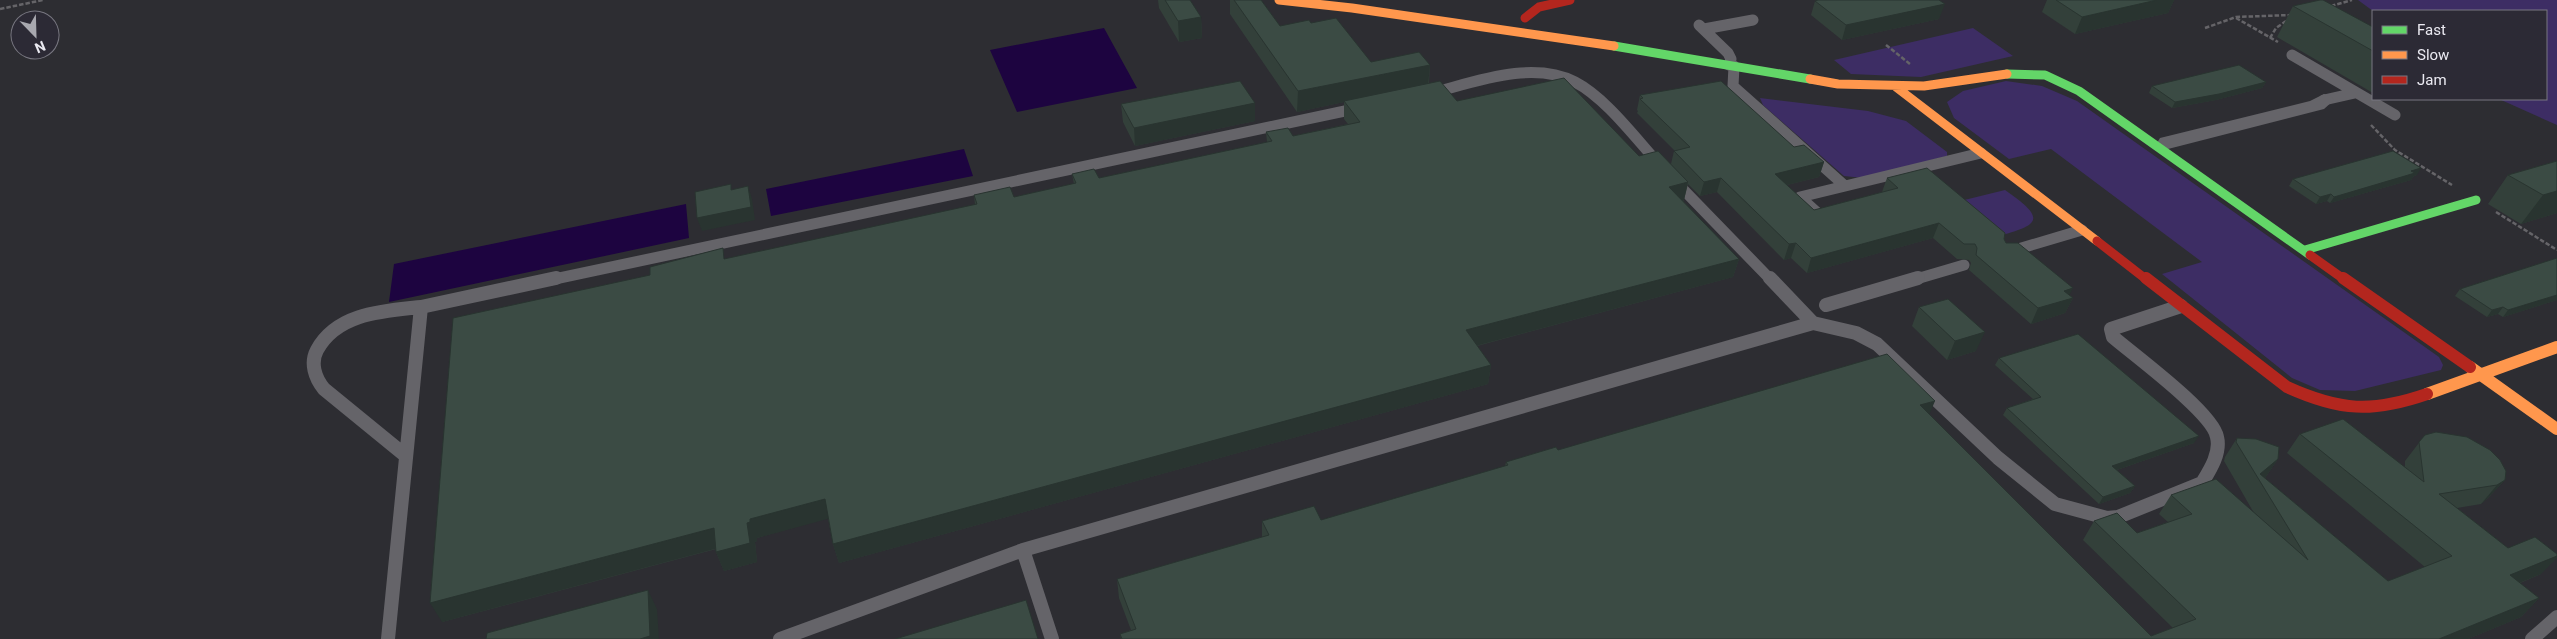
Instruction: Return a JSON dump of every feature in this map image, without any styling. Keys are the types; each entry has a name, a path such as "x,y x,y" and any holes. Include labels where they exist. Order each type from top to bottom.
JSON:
{"street":[{"path":"1279,0 1518,31 1838,84 1896,87 1945,84 2016,73 2045,75 2079,91 2163,145 2305,250 2557,429"},
{"path":"1525,18 1530,11 1570,0"},
{"path":"1896,87 2288,387 2313,400 2341,408 2365,410 2395,406 2557,347"},
{"path":"2163,145 2317,105 2324,100"},
{"path":"2305,250 2476,200"}],"lane":[{"path":"1518,31 1525,18"},
{"path":"1753,20 1702,27 1728,53 1731,59 1733,86 1845,186"},
{"path":"2292,55 2395,115"},
{"path":"1422,95 1525,74 1555,76 1574,81 1588,91 1813,323"},
{"path":"2324,100 2355,92"},
{"path":"406,456 324,389 316,379 313,357 325,336 348,320 378,312 421,307 1373,105"},
{"path":"1821,216 1800,197 1981,153"},
{"path":"2004,252 2082,230"},
{"path":"1826,306 1964,265"},
{"path":"780,639 1023,550 1813,323 1856,333 1877,344 1998,458 2055,504 2107,518 2118,517 2202,482 2218,450 2216,432 2200,414 2113,337 2111,330 2181,306"},
{"path":"388,639 421,307"},
{"path":"1023,550 1052,639"},
{"path":"2532,639 2557,616"}],"path":[{"path":"0,9 43,0"},
{"path":"2327,7 2352,0"},
{"path":"2205,28 2236,18 2294,16 2281,22 2270,38 2236,18"},
{"path":"1886,45 1915,68"},
{"path":"2369,123 2395,150 2557,250"}],"shaded area":[{"path":"2358,0 2557,0 2557,125 2501,100 2547,100 2547,10 2372,10"},
{"path":"1104,28 1137,88 1017,112 990,50"},
{"path":"1973,28 2013,56 1921,77 1851,74 1834,60"},
{"path":"2006,81 2042,86 2077,101 2439,357 2443,365 2441,370 2355,391 2320,390 2292,378 2162,274 2202,262 2051,149 2009,159 1954,118 1947,102 1963,91"},
{"path":"1760,98 1868,111 1906,121 1947,152 1947,156 1863,178 1844,176 1763,105"},
{"path":"964,149 973,176 771,216 766,189"},
{"path":"2005,190 2028,208 2033,220 2022,229 1995,237 1952,203"},
{"path":"686,204 689,238 389,302 394,264"}],"building":[{"path":"1165,0 1190,0 1201,17 1178,21"},
{"path":"1234,0 1261,0 1280,26 1309,20 1311,23 1336,18 1371,62 1419,52 1430,65 1298,91"},
{"path":"1939,0 1945,4 1846,25 1815,1"},
{"path":"2056,0 2157,0 2082,17"},
{"path":"2323,0 2372,26 2372,50 2293,6"},
{"path":"2239,65 2266,82 2219,94 2175,102 2152,86"},
{"path":"1564,78 1639,156 1658,151 1688,182 1669,187 1739,259 1466,330 1491,365 833,544 825,499 750,519 750,522 747,523 750,543 716,552 714,528 430,603 453,318 650,275 650,267 723,248 724,259 977,204 974,195 1010,187 1014,197 1076,183 1072,174 1094,169 1099,178 1272,141 1266,132 1288,128 1293,136 1360,122 1344,101 1440,81 1457,101"},
{"path":"1240,81 1255,103 1134,128 1121,104"},
{"path":"1721,81 1794,147 1804,145 1824,162 1775,174 1814,210 1898,188 1887,178 1927,168 2005,233 2004,239 2006,243 2018,243 2073,288 2064,291 2073,298 2038,308 1976,255 1977,248 1975,244 1964,244 1939,223 1811,258 1796,243 1789,244 1721,178 1704,182 1674,151 1690,147 1640,99 1643,98 1640,95"},
{"path":"2393,151 2421,168 2411,171 2415,173 2334,197 2331,194 2320,197 2293,179"},
{"path":"2557,161 2557,191 2543,195 2508,175"},
{"path":"731,184 731,190 748,186 751,207 697,218 695,192"},
{"path":"2557,258 2557,295 2508,310 2503,307 2492,310 2460,289"},
{"path":"1948,299 1985,332 1955,341 1919,307"},
{"path":"2078,334 2199,436 2112,466 2135,486 2103,497 2007,408 2041,397 1999,358"},
{"path":"1887,354 1935,401 1920,405 2151,636 2196,619 2094,521 2117,513 2137,533 2192,514 2171,495 2216,479 2308,560 2236,442 2237,438 2256,439 2279,447 2278,459 2260,474 2388,581 2452,556 2300,434 2343,419 2424,482 2419,442 2425,435 2436,432 2467,437 2490,450 2500,460 2506,471 2505,480 2497,485 2439,494 2508,548 2535,537 2557,554 2557,556 2510,575 2539,598 2439,639 1122,639 1120,634 1136,629 1117,579 1269,535 1262,521 1314,506 1321,520 1508,465 1506,462 1556,447 1558,450"},
{"path":"648,590 650,636 640,639 486,639 487,633"},
{"path":"1026,600 1038,639 895,639"}],"traffic: fast":[{"path":"1614,46 1810,79"},
{"path":"2007,74 2045,75 2079,91 2310,255"},
{"path":"2305,250 2476,200"}],"traffic: slow":[{"path":"1279,0 1352,8 1614,46"},
{"path":"1810,79 1838,84 1924,86 2007,74"},
{"path":"1896,87 2097,241"},
{"path":"2427,394 2557,347"},
{"path":"2470,367 2557,429"}],"traffic: jam":[{"path":"1525,18 1539,7 1570,0"},
{"path":"2097,241 2287,387 2306,396 2340,407 2372,408 2389,406 2427,394"},
{"path":"2310,255 2470,367"}]}
